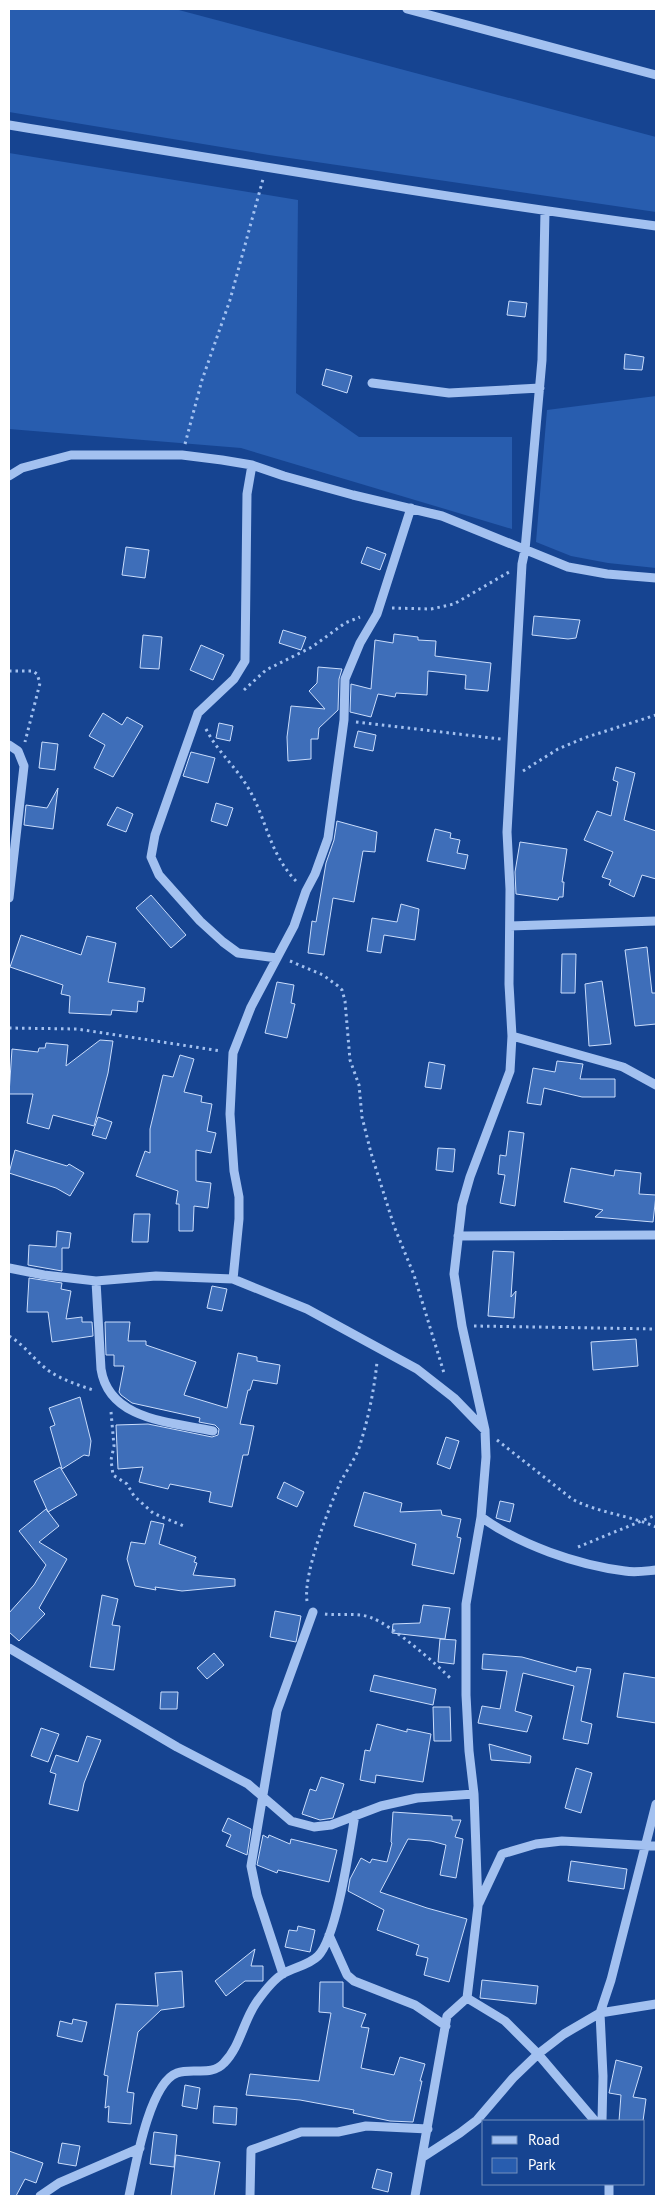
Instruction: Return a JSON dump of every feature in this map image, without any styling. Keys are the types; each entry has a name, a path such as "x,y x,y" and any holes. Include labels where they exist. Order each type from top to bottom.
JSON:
{"street":[{"path":"407,9 656,75"},
{"path":"9,125 266,168 656,226"},
{"path":"415,2196 447,2016 467,1998 478,1906 474,1794 469,1751 466,1694 466,1604 481,1517 486,1458 485,1430 462,1326 454,1274 462,1205 470,1177 510,1071 512,1036 509,984 508,788 522,564 525,550 542,360 546,211"},
{"path":"372,383 449,393 540,388"},
{"path":"9,476 22,468 71,454 182,454 252,466 284,476 442,516 568,567 606,574 656,578"},
{"path":"252,466 248,494 245,662 234,679 198,713 155,835 151,857 159,875 200,921 223,942 238,953 277,958"},
{"path":"233,1279 240,1219 230,1114 233,1053 251,1006 294,926 328,838 344,720 344,679 360,643 377,614 411,508"},
{"path":"9,745 21,754 24,766 9,898"},
{"path":"510,926 656,921"},
{"path":"512,1036 624,1067 656,1085"},
{"path":"458,1236 656,1235"},
{"path":"9,1268 44,1275 96,1281 156,1276 233,1279 307,1309 417,1369 454,1398 485,1430"},
{"path":"96,1281 101,1369 103,1382 108,1391 126,1408 150,1417 213,1430"},
{"path":"481,1517 510,1535 542,1549 594,1565 627,1572 656,1570"},
{"path":"283,1974 257,1894 251,1866 277,1711 313,1612"},
{"path":"9,1648 177,1747 234,1775 248,1784 291,1821 314,1827 331,1825 355,1815 417,1798 474,1794"},
{"path":"602,2120 603,2076 600,2014 656,1804"},
{"path":"129,2196 152,2106 160,2089 170,2077 179,2072 212,2071 223,2065 233,2052 256,2004 283,1974 317,1957 327,1943 349,1856 355,1815"},
{"path":"478,1906 502,1854 536,1844 562,1841 656,1846"},
{"path":"329,1935 347,1975 354,1980 415,2005 446,2026"},
{"path":"467,1998 505,2021 538,2054 594,2120"},
{"path":"423,2157 477,2120 538,2054 564,2034 600,2014 656,2004"},
{"path":"250,2196 251,2150 267,2143 301,2132 338,2132 366,2126 428,2129"},
{"path":"40,2196 59,2183 140,2148"}],"path":[{"path":"182,454 202,380 230,300 266,168"},
{"path":"238,694 266,670 312,647 355,618 377,614 394,607 417,610 454,604 522,564"},
{"path":"9,671 33,671 37,674 40,683 21,754"},
{"path":"198,713 213,744 247,785 260,811 266,833 277,856 291,876 306,891"},
{"path":"508,788 528,767 558,749 584,738 656,714"},
{"path":"344,720 511,740"},
{"path":"277,958 296,963 324,975 342,990 345,1001 350,1060 359,1085 362,1117 371,1153 394,1226 414,1275 440,1360 454,1398"},
{"path":"9,1028 77,1029 233,1053"},
{"path":"462,1326 656,1329"},
{"path":"9,1336 27,1349 52,1373 66,1381 98,1391"},
{"path":"378,1349 370,1411 358,1450 341,1482 316,1547 306,1586 307,1600 313,1608 313,1612 372,1618 385,1625 441,1668 466,1694"},
{"path":"111,1406 114,1446 111,1460 113,1475 127,1484 134,1496 153,1512 186,1527"},
{"path":"485,1430 572,1498 583,1504 642,1521 656,1527"},
{"path":"561,1555 656,1515"}],"green space":[{"path":"9,9 175,9 656,137 656,212 269,155 9,112"},
{"path":"9,153 298,200 296,393 359,437 512,437 512,529 241,448 9,429"},
{"path":"656,396 656,568 608,563 571,556 536,542 547,410"}],"building":[{"path":"509,301 527,303 525,317 507,315"},
{"path":"625,354 644,357 642,370 624,369"},
{"path":"326,369 352,376 347,393 322,385"},
{"path":"126,547 149,550 145,578 122,575"},
{"path":"367,547 386,554 380,570 361,563"},
{"path":"534,616 580,620 576,638 568,639 532,635"},
{"path":"283,630 306,637 301,650 279,643"},
{"path":"394,634 418,637 418,640 436,641 435,656 491,663 488,691 465,689 466,675 428,671 427,695 396,693 395,697 378,694 371,717 350,712 351,684 371,689 375,640 393,643"},
{"path":"143,635 162,637 159,669 140,668"},
{"path":"201,645 224,655 213,680 190,670"},
{"path":"318,667 342,669 339,679 338,710 319,728 318,739 311,739 311,759 288,761 287,737 291,706 325,709 309,691 317,683"},
{"path":"103,713 122,725 127,717 143,726 113,777 94,768 105,745 89,736"},
{"path":"219,723 233,726 230,741 216,738"},
{"path":"358,731 376,735 373,751 354,747"},
{"path":"42,742 58,744 55,770 39,768"},
{"path":"191,752 215,758 208,783 183,776"},
{"path":"616,767 635,773 624,820 656,831 656,879 642,875 634,897 609,885 611,880 602,877 613,852 584,840 597,811 611,816 618,782 613,780"},
{"path":"58,788 53,829 24,825 26,805 47,808"},
{"path":"216,803 233,808 227,826 211,821"},
{"path":"117,807 133,814 126,832 107,825"},
{"path":"337,821 377,832 375,852 363,851 354,902 333,898 324,955 308,953 312,921 316,922 326,863 334,840"},
{"path":"435,829 451,833 450,838 460,840 457,853 468,855 465,869 427,861"},
{"path":"520,842 567,849 562,882 564,882 563,897 559,897 558,900 516,894 515,872"},
{"path":"151,895 186,935 171,948 136,908"},
{"path":"401,904 419,909 415,940 384,935 381,953 367,951 372,918 397,922"},
{"path":"21,935 81,955 87,936 116,943 108,982 145,988 143,1002 138,1001 137,1012 112,1010 111,1015 69,1013 70,996 61,994 63,985 10,967"},
{"path":"647,947 652,993 656,993 656,1024 635,1026 625,950"},
{"path":"562,954 576,954 575,993 561,993"},
{"path":"602,981 611,1044 589,1046 585,984"},
{"path":"277,982 294,985 291,1003 295,1004 287,1038 265,1033"},
{"path":"100,1040 113,1041 108,1073 94,1126 53,1115 49,1129 27,1123 33,1094 9,1094 12,1049 38,1052 39,1048 45,1048 46,1043 68,1045 66,1066"},
{"path":"180,1055 194,1059 184,1092 202,1096 201,1102 212,1104 207,1131 216,1133 211,1153 196,1150 196,1181 211,1183 208,1208 194,1206 193,1231 179,1231 179,1204 176,1204 178,1191 136,1176 145,1151 150,1153 150,1129 163,1075 173,1077"},
{"path":"557,1061 583,1064 580,1079 615,1079 615,1097 582,1097 544,1088 541,1105 527,1103 533,1068 555,1072"},
{"path":"429,1062 445,1065 441,1089 425,1087"},
{"path":"98,1117 112,1122 106,1139 92,1135"},
{"path":"509,1131 524,1133 515,1206 500,1203 505,1175 498,1174 500,1155 506,1156"},
{"path":"438,1148 455,1149 453,1172 436,1170"},
{"path":"15,1150 67,1166 69,1164 84,1173 70,1196 56,1188 9,1173"},
{"path":"571,1168 614,1176 615,1170 641,1173 639,1194 656,1195 653,1222 595,1217 603,1210 564,1202"},
{"path":"134,1214 150,1214 148,1242 132,1242"},
{"path":"57,1231 71,1233 69,1248 62,1248 62,1271 28,1265 29,1245 56,1247"},
{"path":"493,1251 514,1252 511,1297 516,1291 514,1318 488,1316"},
{"path":"29,1278 62,1283 61,1289 71,1291 66,1319 82,1317 82,1322 92,1322 93,1336 52,1342 48,1312 27,1312"},
{"path":"212,1286 227,1289 222,1311 207,1308"},
{"path":"105,1322 130,1322 128,1341 146,1341 146,1345 196,1362 184,1395 227,1408 238,1353 257,1357 257,1361 280,1365 277,1384 253,1380 250,1390 248,1390 240,1424 254,1426 248,1455 243,1455 232,1507 209,1502 211,1492 170,1484 168,1489 139,1482 143,1467 118,1469 116,1425 148,1424 212,1437 218,1435 219,1429 215,1425 199,1422 200,1418 132,1403 121,1395 119,1392 124,1366 114,1366 114,1355 106,1355"},
{"path":"636,1339 638,1366 593,1370 591,1342"},
{"path":"80,1397 91,1441 89,1456 84,1455 62,1469 50,1427 55,1425 49,1408"},
{"path":"446,1437 459,1441 450,1469 437,1464"},
{"path":"60,1467 77,1495 48,1512 34,1481"},
{"path":"284,1482 304,1492 297,1507 277,1498"},
{"path":"364,1492 402,1503 400,1512 441,1510 442,1515 461,1519 457,1537 461,1538 454,1574 412,1565 416,1544 354,1526"},
{"path":"500,1501 514,1504 510,1522 496,1518"},
{"path":"46,1509 59,1526 39,1542 67,1559 39,1608 45,1614 19,1641 9,1632 9,1613 34,1585 46,1565 19,1531"},
{"path":"151,1521 164,1524 159,1544 196,1557 194,1562 197,1563 193,1575 235,1579 235,1586 182,1591 155,1587 156,1590 135,1586 127,1559 131,1542 145,1544"},
{"path":"102,1595 118,1599 112,1625 120,1626 114,1670 90,1667"},
{"path":"423,1605 450,1608 445,1639 392,1633 393,1624 420,1623"},
{"path":"275,1611 301,1616 296,1642 270,1637"},
{"path":"440,1639 456,1640 454,1664 438,1662"},
{"path":"214,1653 224,1665 207,1679 197,1668"},
{"path":"483,1654 522,1657 576,1672 577,1667 591,1669 581,1721 592,1724 588,1744 563,1739 574,1686 523,1673 515,1711 532,1716 527,1732 478,1723 482,1706 500,1709 507,1671 482,1669"},
{"path":"624,1673 656,1678 656,1723 617,1717"},
{"path":"374,1675 436,1689 433,1705 370,1691"},
{"path":"161,1692 178,1692 177,1709 160,1709"},
{"path":"433,1707 450,1707 451,1741 434,1741"},
{"path":"377,1724 407,1732 407,1729 431,1734 423,1782 376,1775 375,1783 360,1780 365,1750 370,1751"},
{"path":"41,1728 59,1734 48,1762 31,1756"},
{"path":"87,1736 101,1740 84,1783 78,1811 49,1804 56,1774 50,1772 56,1755 78,1762"},
{"path":"489,1744 531,1756 530,1763 491,1760"},
{"path":"576,1768 592,1773 581,1813 565,1808"},
{"path":"321,1777 344,1784 333,1818 320,1820 302,1814 310,1789 316,1791"},
{"path":"393,1812 452,1816 452,1820 461,1820 455,1837 463,1839 456,1878 440,1875 446,1845 431,1841 408,1839 380,1892 467,1919 449,1982 424,1975 428,1958 416,1955 419,1945 377,1930 384,1910 348,1891 350,1879 361,1858 370,1863 372,1859 387,1862 392,1843"},
{"path":"228,1818 251,1829 247,1855 226,1846 231,1835 222,1831"},
{"path":"263,1835 268,1838 269,1835 290,1844 291,1839 337,1850 329,1882 278,1870 277,1873 257,1865"},
{"path":"571,1861 627,1869 624,1889 568,1881"},
{"path":"298,1926 315,1930 310,1952 285,1947 289,1930 297,1931"},
{"path":"255,1949 251,1966 263,1966 263,1981 245,1981 226,1996 215,1981"},
{"path":"182,1971 184,2007 161,2010 138,2032 127,2092 134,2093 131,2124 108,2122 109,2106 105,2108 108,2076 104,2075 116,2004 158,2006 155,1973"},
{"path":"482,1980 538,1986 536,2004 480,1998"},
{"path":"320,1982 343,1982 343,2007 366,2014 361,2027 369,2028 361,2068 394,2075 400,2057 425,2064 413,2122 390,2121 353,2113 354,2110 300,2100 246,2095 250,2074 319,2081 331,2013 319,2012"},
{"path":"73,2019 87,2022 82,2042 57,2036 60,2021 72,2024"},
{"path":"616,2060 642,2067 633,2097 646,2099 643,2120 619,2120 621,2095 609,2093"},
{"path":"185,2085 200,2088 197,2109 182,2106"},
{"path":"214,2106 237,2108 236,2125 213,2123"},
{"path":"154,2132 177,2135 174,2167 150,2164"},
{"path":"62,2143 80,2146 76,2166 58,2163"},
{"path":"9,2151 43,2163 36,2183 25,2179 16,2196 9,2196"},
{"path":"176,2155 220,2162 214,2196 171,2196"},
{"path":"377,2169 392,2173 388,2192 372,2188"}]}
